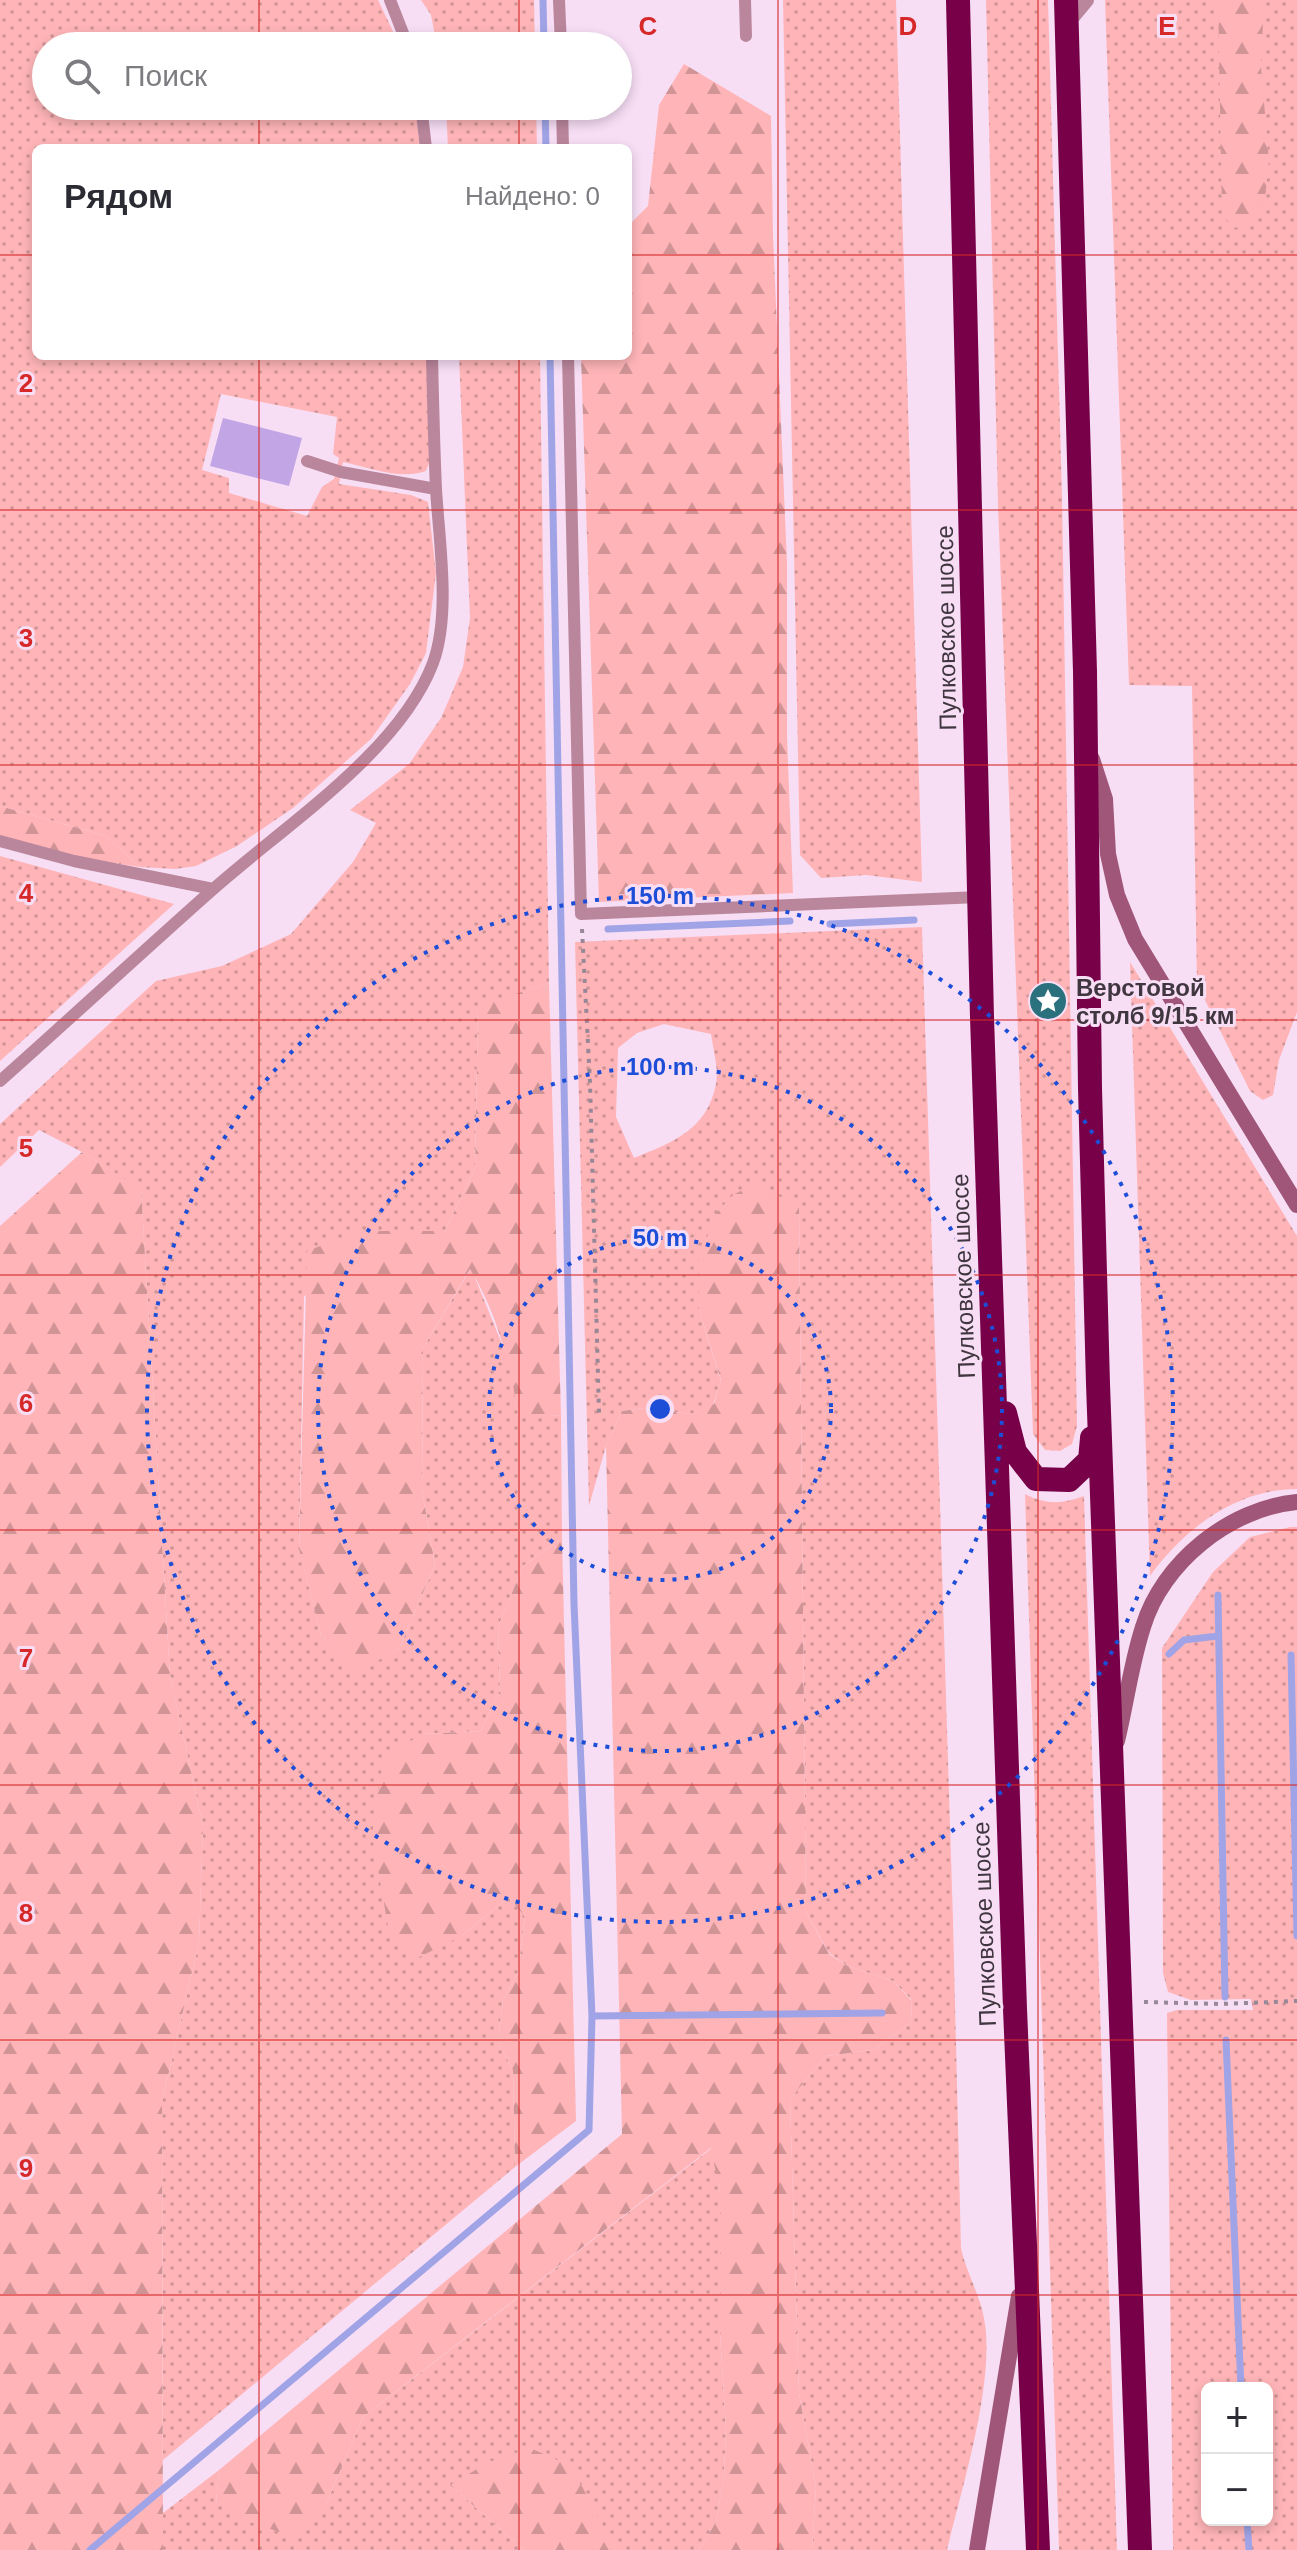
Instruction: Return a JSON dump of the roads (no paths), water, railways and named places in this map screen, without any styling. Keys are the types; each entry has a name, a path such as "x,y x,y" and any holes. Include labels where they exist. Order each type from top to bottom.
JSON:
{"highway":[{"name":"Пулковское шоссе","path":"958,0 979,897 1024,2263 1038,2550"},
{"path":"1066,12 1086,739 1090,1088 1098,1384 1140,2550"},
{"path":"994,1371 1015,1452 1036,1479 1069,1480 1090,1460 1098,1384"}],"main road":[{"path":"1086,739 1105,799 1108,854 1117,895 1135,939 1297,1205"},
{"path":"1112,1764 1143,1626 1154,1600 1176,1566 1233,1521 1285,1503 1297,1502"},
{"path":"977,2550 1024,2263"}],"street":[{"path":"1066,12 1086,0"}],"lane":[{"path":"390,0 403,32"},
{"path":"559,0 560,32"},
{"path":"745,0 746,36"},
{"path":"423,120 426,144"},
{"path":"562,120 563,144"},
{"path":"0,1081 213,889 358,765 402,718 420,688 433,662 439,632 442,577 432,360"},
{"path":"568,360 581,914 979,897"},
{"path":"307,461 341,472 436,489"},
{"path":"0,841 74,861 213,889"}],"waterway":[{"path":"543,0 544,32"},
{"path":"545,120 546,144"},
{"path":"550,360 574,1604 592,2016"},
{"path":"830,924 914,920"},
{"path":"608,929 790,921"},
{"path":"1218,1595 1225,1997"},
{"path":"1169,1654 1184,1640 1218,1636"},
{"path":"1291,1655 1297,1936"},
{"path":"90,2550 589,2130 592,2016 882,2013"},
{"path":"1226,2040 1241,2382"},
{"path":"1247,2526 1249,2550"}],"place":[{"name":"Верстовой столб 9/15 км","path":"1048,1001"}]}
